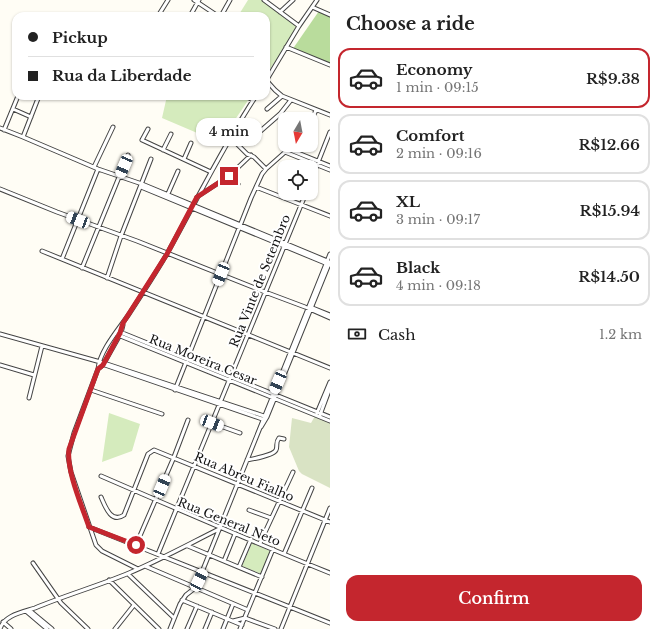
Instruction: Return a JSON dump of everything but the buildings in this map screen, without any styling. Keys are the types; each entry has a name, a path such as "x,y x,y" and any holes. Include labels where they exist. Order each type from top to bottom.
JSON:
{"street":[{"path":"160,12 168,0"},
{"path":"194,0 198,1 213,12"},
{"path":"223,12 230,0"},
{"path":"264,0 299,26"},
{"path":"280,12 293,0"},
{"path":"270,74 299,26 317,0"},
{"path":"192,12 198,1"},
{"path":"312,7 330,15"},
{"path":"286,47 330,65"},
{"path":"270,85 282,96 330,115"},
{"path":"267,110 282,96"},
{"path":"4,130 16,100"},
{"path":"23,137 37,100"},
{"path":"138,569 98,548 89,527 71,472 68,456 74,433 91,390 99,362 115,332 123,323 143,293 167,254 197,197 253,100"},
{"path":"256,136 280,114 291,100"},
{"path":"13,109 31,117"},
{"path":"62,258 113,127"},
{"path":"0,128 329,263"},
{"path":"148,129 142,140 211,172"},
{"path":"318,163 330,132"},
{"path":"163,150 171,134"},
{"path":"231,138 247,154 251,155 266,169"},
{"path":"184,159 191,143"},
{"path":"176,388 203,317 262,174 285,152"},
{"path":"292,152 311,160"},
{"path":"82,268 128,155"},
{"path":"197,197 229,176 251,155"},
{"path":"107,278 121,236 151,158"},
{"path":"318,163 330,166"},
{"path":"318,163 330,170"},
{"path":"167,196 178,171"},
{"path":"229,176 238,184"},
{"path":"256,188 330,216"},
{"path":"0,189 265,292 330,315"},
{"name":"Rua Vinte de Setembro","path":"158,554 303,200"},
{"path":"42,251 330,368"},
{"path":"170,629 182,600 195,588 210,555 247,460 329,263 330,254"},
{"path":"310,308 330,318"},
{"path":"98,369 104,364 120,334 123,323"},
{"name":"Rua Moreira Cesar","path":"115,332 318,414 330,421"},
{"path":"0,334 99,362 265,418"},
{"path":"29,398 42,346"},
{"path":"107,347 112,349"},
{"path":"0,365 34,375"},
{"path":"318,414 330,382"},
{"path":"318,414 330,388"},
{"path":"91,390 162,414"},
{"name":"Rua Moreira Cesar","path":"318,414 330,417"},
{"path":"136,545 174,457 188,420"},
{"path":"212,423 240,433"},
{"path":"247,460 273,453 276,451 277,440 279,438 284,439"},
{"name":"Rua Abreu Fialho","path":"134,491 148,454 151,451 158,451 330,522"},
{"path":"260,543 293,472"},
{"name":"Rua General Neto","path":"101,476 220,529 260,543 330,573"},
{"path":"284,554 312,488"},
{"path":"101,497 109,514 114,517 121,517 124,515 134,491"},
{"path":"281,629 330,508"},
{"path":"249,510 271,518"},
{"path":"89,527 330,623"},
{"path":"0,629 3,622 8,618 58,598 128,574 188,546 220,529"},
{"path":"224,561 235,534"},
{"path":"239,567 251,540"},
{"path":"188,546 262,577"},
{"path":"182,600 227,618 241,627 273,549"},
{"path":"34,563 58,598 88,629"},
{"path":"144,566 248,610"},
{"path":"128,574 174,617"},
{"path":"108,580 159,629"},
{"path":"223,629 233,604"},
{"path":"115,629 134,605"},
{"path":"187,629 197,606"},
{"path":"27,610 47,629"},
{"path":"27,610 52,629"},
{"path":"205,629 212,612"},
{"path":"233,621 245,618 275,629"},
{"path":"3,622 11,629"}],"green space":[{"path":"248,0 264,0 299,26 270,69 270,12 240,12"},
{"path":"319,11 330,15 330,65 292,50"},
{"path":"166,100 248,100 222,139 216,141 162,118"},
{"path":"109,413 140,424 132,451 102,462"},
{"path":"315,416 330,422 330,488 299,471 289,447 292,418 311,423"},
{"path":"252,543 270,551 261,574 242,566"}],"route":[{"path":"136,545 89,527 71,472 68,456 69,449 98,369 103,365 120,333 123,323 167,254 197,197 229,176"}]}
